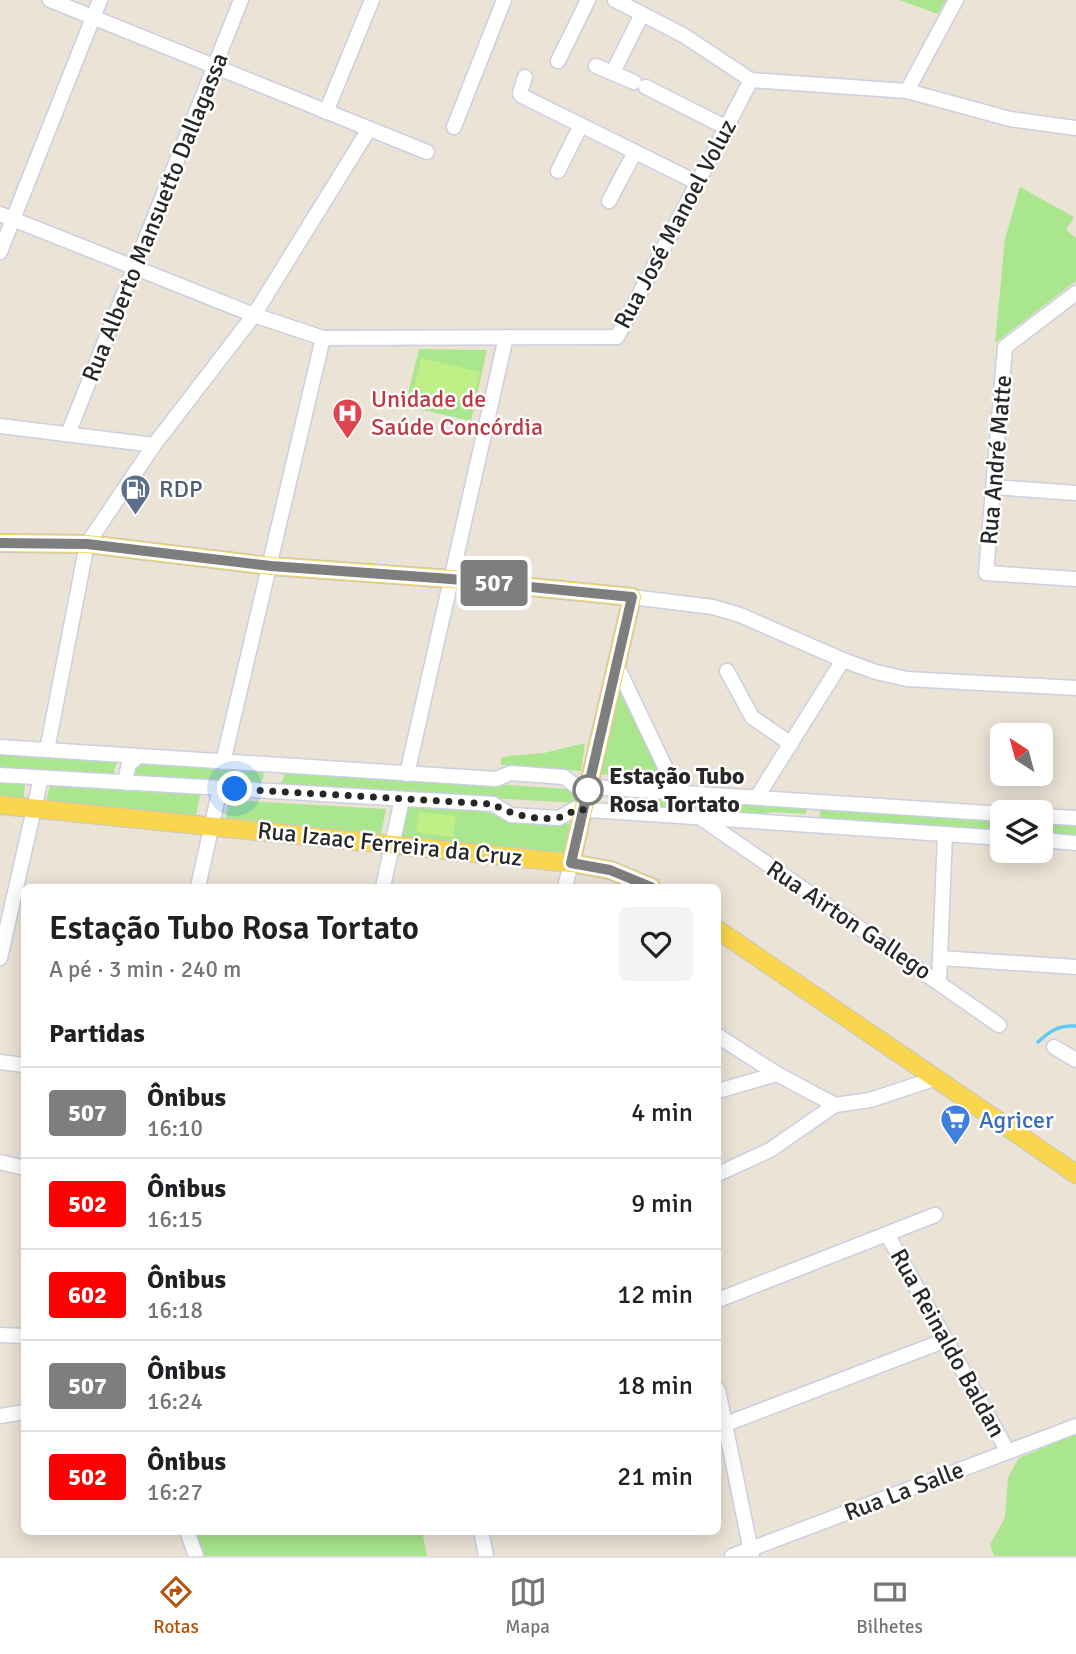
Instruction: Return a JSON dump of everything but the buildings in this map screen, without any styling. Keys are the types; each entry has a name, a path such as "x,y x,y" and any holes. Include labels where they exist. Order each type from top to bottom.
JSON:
{"main road":[{"path":"0,542 87,544 271,566 451,579 632,597 571,863"},
{"name":"Rua Izaac Ferreira da Cruz","path":"0,805 571,863 610,870 645,884"},
{"path":"721,932 1076,1174"}],"street":[{"path":"50,0 427,152"},
{"path":"0,252 6,217 100,0"},
{"name":"Rua Alberto Mansuetto Dallagassa","path":"68,434 242,0"},
{"path":"326,112 372,0"},
{"path":"454,127 504,0"},
{"path":"558,61 589,0"},
{"path":"615,0 683,35 751,80 907,91 1010,119 1076,128"},
{"path":"907,91 956,0"},
{"path":"613,72 642,14"},
{"path":"596,66 727,128"},
{"path":"525,77 520,93 522,96 698,183"},
{"name":"Rua José Manoel Voluz","path":"6,217 254,315 323,338 617,337 751,80"},
{"path":"558,171 581,125"},
{"path":"47,750 87,544 154,445 254,315 369,129"},
{"path":"609,201 635,152"},
{"name":"Rua André Matte","path":"1076,293 1005,347 986,573 1076,579"},
{"path":"407,774 506,337"},
{"path":"223,761 323,338"},
{"path":"0,426 154,445"},
{"path":"994,487 1076,494"},
{"path":"632,597 713,607 740,615 843,660 876,672 907,679 1076,688"},
{"path":"757,797 843,660"},
{"path":"616,664 677,792"},
{"path":"727,671 752,717 791,744"},
{"path":"0,747 496,779 511,773 564,777 576,786 990,813"},
{"path":"128,783 128,764 139,756"},
{"path":"264,791 275,777 269,765"},
{"path":"0,775 493,804 511,815 559,818 575,809 990,837"},
{"path":"0,958 41,778"},
{"path":"199,884 220,788"},
{"path":"627,813 632,789"},
{"path":"384,884 402,799"},
{"path":"814,825 818,802"},
{"name":"Rua Airton Gallego","path":"699,817 999,1025"},
{"path":"1053,817 1076,818"},
{"path":"939,982 945,834"},
{"path":"1053,842 1076,843"},
{"path":"566,884 571,863"},
{"path":"940,958 1076,967"},
{"path":"721,1038 777,1074 835,1105"},
{"path":"1054,1047 1076,1060"},
{"path":"0,1062 21,1065"},
{"path":"721,1090 777,1074"},
{"path":"721,1173 770,1150 835,1105 870,1100 937,1078"},
{"path":"0,1162 21,1167"},
{"path":"721,1299 935,1215"},
{"name":"Rua Reinaldo Baldan","path":"887,1234 1008,1452"},
{"path":"0,1335 21,1336"},
{"path":"751,1553 721,1425 946,1340"},
{"path":"0,1416 21,1412"},
{"name":"Rua La Salle","path":"732,1556 751,1553 1076,1426"},
{"path":"188,1535 195,1556"},
{"path":"482,1535 486,1556"}],"green space":[{"path":"899,0 946,0 938,14"},
{"path":"1020,187 1074,217 1066,230 1076,238 1076,281 995,343 1005,239"},
{"path":"419,349 487,350 471,421 405,406"},
{"path":"421,358 480,372 473,403 414,390"},
{"path":"617,679 662,780 599,774"},
{"path":"585,743 581,771 501,765 501,757 544,753"},
{"path":"0,752 119,761 114,769 116,778 0,771"},
{"path":"137,762 262,770 264,776 260,784 134,778"},
{"path":"280,770 597,791 595,804 277,786 284,775"},
{"path":"0,782 25,784 23,801 0,799"},
{"path":"50,786 200,795 196,816 46,801"},
{"path":"643,798 700,802 725,799 809,806 805,814 773,812 750,816 636,808 637,802"},
{"path":"229,800 386,809 381,834 226,818"},
{"path":"405,803 472,807 511,820 572,824 565,854 398,837"},
{"path":"821,807 990,817 990,831 819,819"},
{"path":"419,812 456,816 453,837 416,832"},
{"path":"1053,822 1076,823 1076,837 1053,836"},
{"path":"1076,1434 1076,1556 994,1556 990,1544 1005,1518 1008,1477 1019,1458"},
{"path":"196,1535 423,1535 427,1556 202,1556"}],"waterway":[{"path":"1038,1042 1055,1030 1076,1026"}],"bus line":[{"name":"507","path":"0,543 87,544 271,566 451,579 632,597 571,863 610,870 645,884"}],"place":[{"name":"Unidade de Saúde Concórdia","path":"348,440"},
{"name":"RDP","path":"136,516"},
{"name":"Estação Tubo Rosa Tortato","path":"588,790"},
{"name":"Agricer","path":"956,1147"}],"route":[{"path":"235,789 493,804 511,815 559,818 575,809 583,810 588,786 588,790"}]}
